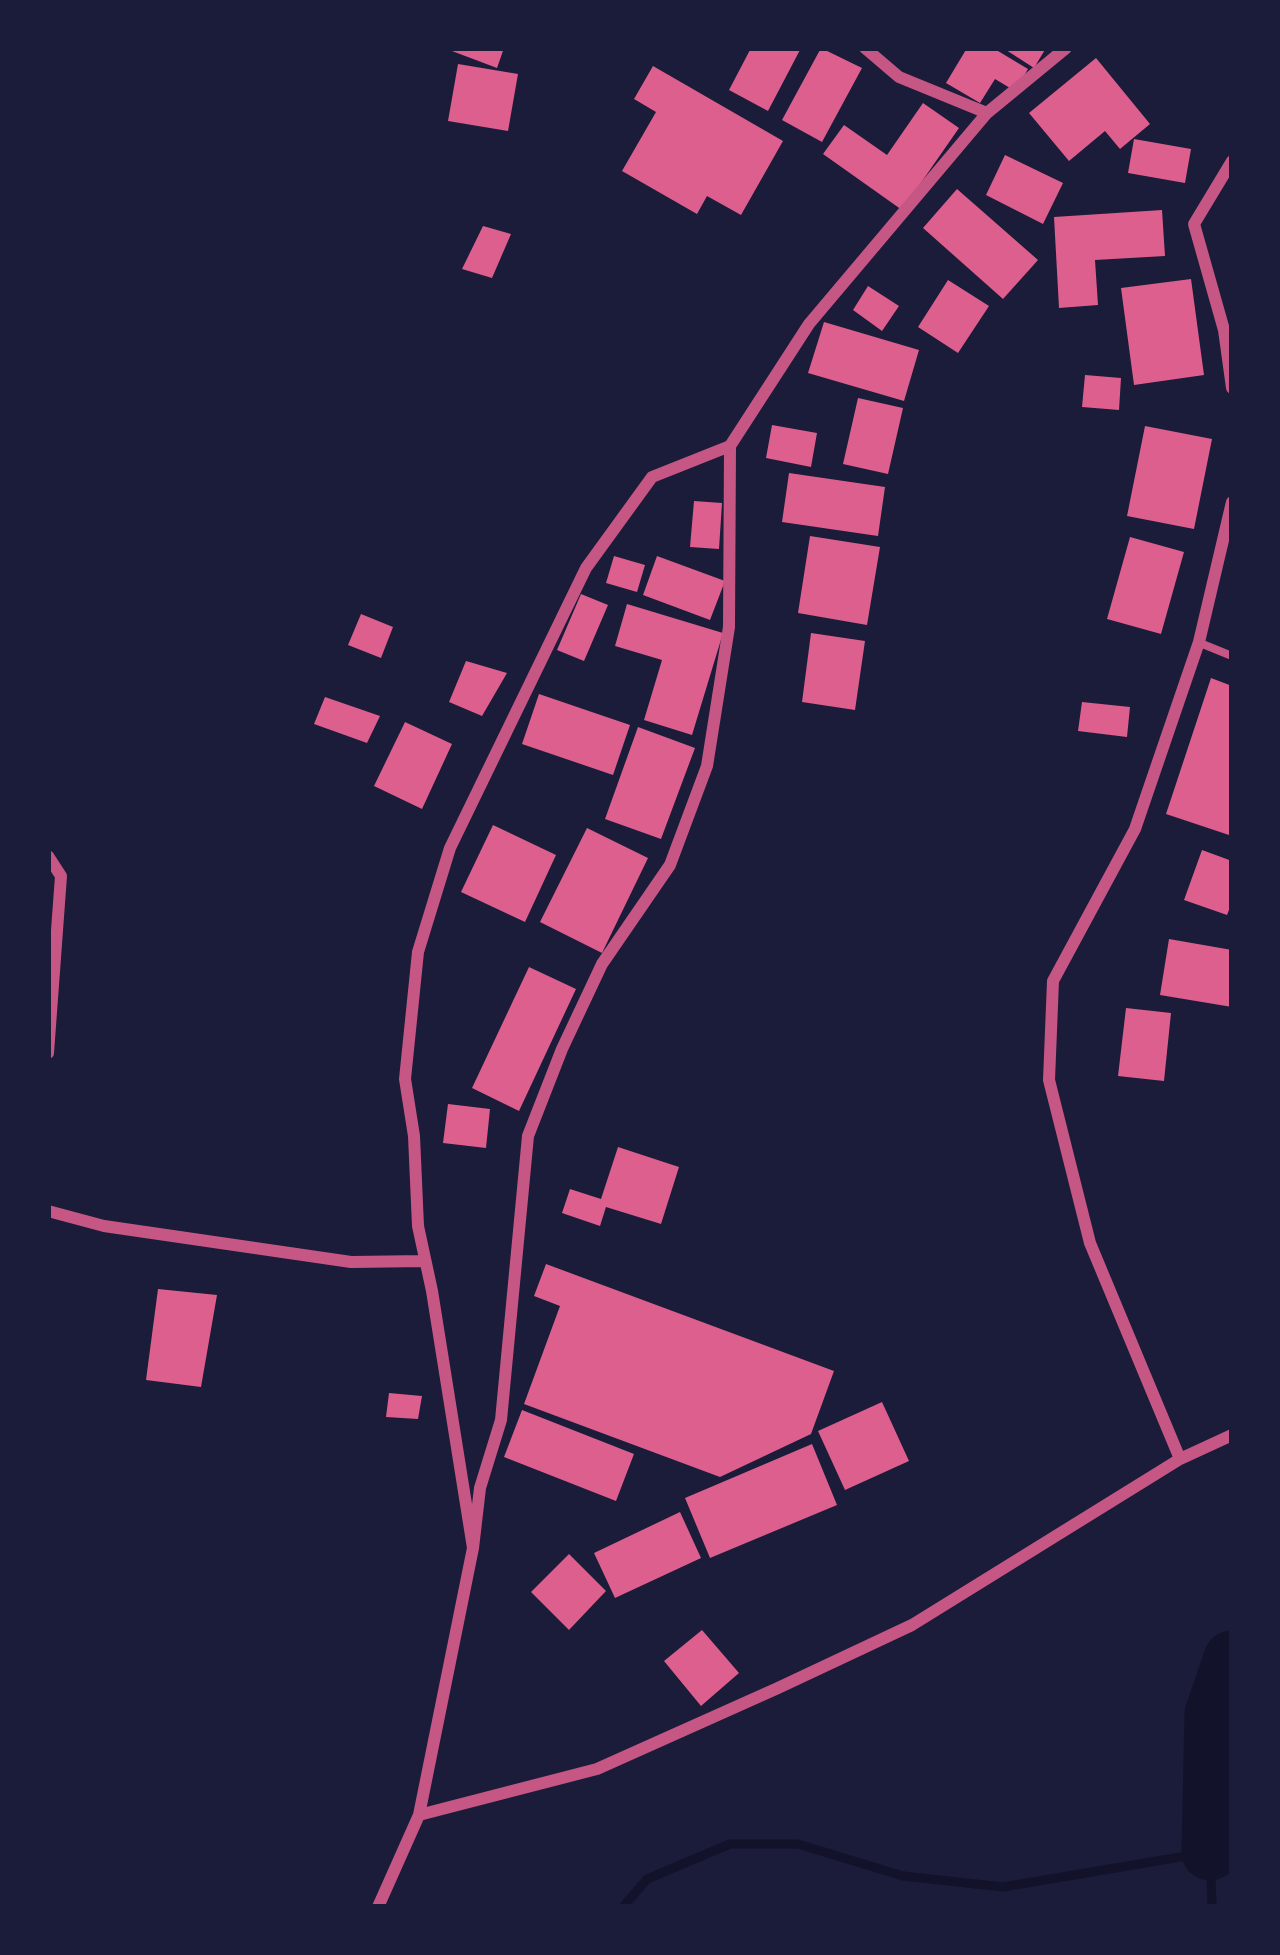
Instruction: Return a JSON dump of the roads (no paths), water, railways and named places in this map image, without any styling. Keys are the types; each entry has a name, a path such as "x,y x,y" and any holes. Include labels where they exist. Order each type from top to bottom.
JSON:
{"street":[{"path":"865,48 899,77 987,113"},
{"path":"378,1907 418,1815 473,1548 480,1488 501,1420 528,1136 602,964 670,865 707,766 729,627 730,446 809,324 987,113 1066,48"},
{"path":"1232,161 1194,224 1224,330 1232,388"},
{"path":"473,1548 418,1226 404,1079 418,952 451,848 586,568 652,477 730,446"},
{"path":"1180,1459 1090,1243 1049,1080 1053,981 1135,829 1199,642 1232,502"},
{"path":"48,856 61,876 48,1053"},
{"path":"48,1211 104,1226 351,1262 424,1261"},
{"path":"418,1815 597,1769 855,1652 912,1625 1180,1459 1232,1435"}],"lane":[{"path":"1199,642 1232,656"}],"waterway":[{"path":"1210,1852 1213,1714 1232,1659"},
{"path":"623,1907 647,1879 730,1844 798,1844 903,1876 1003,1887 1210,1852 1212,1907"}]}
